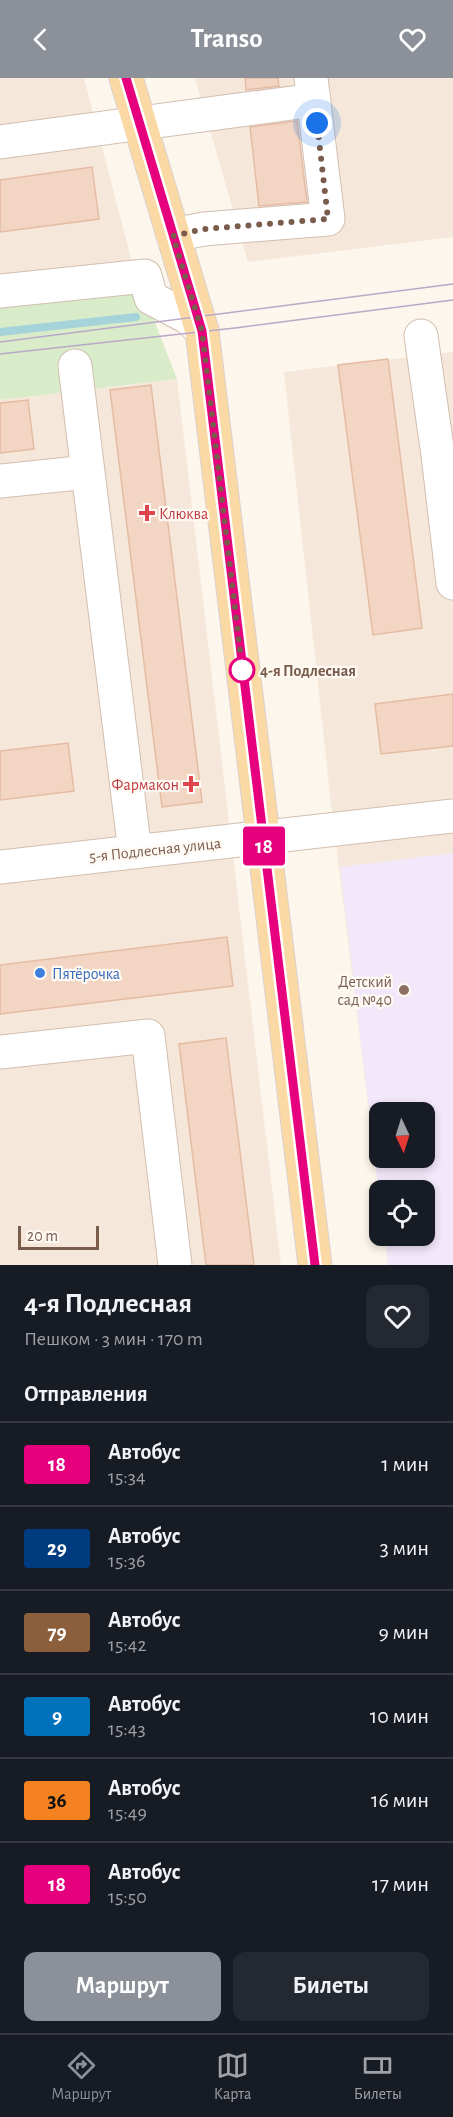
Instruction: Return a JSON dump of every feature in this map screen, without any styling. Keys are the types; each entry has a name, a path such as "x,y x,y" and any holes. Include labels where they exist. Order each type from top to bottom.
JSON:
{"main road":[{"path":"126,78 202,331 315,1265"}],"street":[{"path":"0,142 140,123 313,89 328,219 204,229 173,236"},
{"path":"0,291 145,276 151,298 189,318 202,331"},
{"path":"421,336 446,454 453,583"},
{"path":"75,366 135,852"},
{"path":"0,481 88,472"},
{"name":"5-я Подлесная улица","path":"0,867 453,816"},
{"path":"0,1052 148,1036 176,1265"}],"shaded area":[{"path":"0,78 84,78 133,266 0,281"},
{"path":"195,78 453,78 453,237 248,262"},
{"path":"453,352 453,1265 388,1265 386,1246 435,1246 435,1180 377,1180 376,1168 435,1168 435,1102 369,1102 369,1113 331,804 284,372"},
{"path":"177,379 281,1265 0,1265 0,400"},
{"name":"Детский сад №40","path":"453,853 453,1265 388,1265 386,1246 435,1246 435,1180 377,1180 376,1168 435,1168 435,1102 369,1102 369,1110 340,867"}],"green space":[{"path":"133,266 177,379 0,400 0,281"}],"building":[{"path":"245,78 278,78 279,86 246,90"},
{"path":"297,121 307,202 259,206 250,127"},
{"path":"92,167 99,219 0,232 0,180"},
{"path":"388,359 422,628 373,635 338,365"},
{"path":"151,385 202,802 162,807 110,390"},
{"path":"28,400 34,449 0,453 0,403"},
{"path":"453,694 453,746 381,754 375,704"},
{"path":"68,743 74,791 0,800 0,751"},
{"path":"227,937 233,986 0,1014 0,965"},
{"path":"226,1038 254,1265 206,1265 179,1044"}],"waterway":[{"path":"0,332 136,317"}],"tram line":[{"path":"0,342 453,284"},
{"path":"0,354 235,328 453,300"}],"bus line":[{"name":"18","path":"126,78 202,331 315,1265"}],"place":[{"name":"Клюква","path":"147,513"},
{"name":"4-я Подлесная","path":"242,670"},
{"name":"Фармакон","path":"191,784"},
{"name":"Пятёрочка","path":"40,973"},
{"name":"Детский сад №40","path":"404,990"}],"route":[{"path":"242,670 243,676 202,331 173,236 204,229 328,219 317,123"}]}
